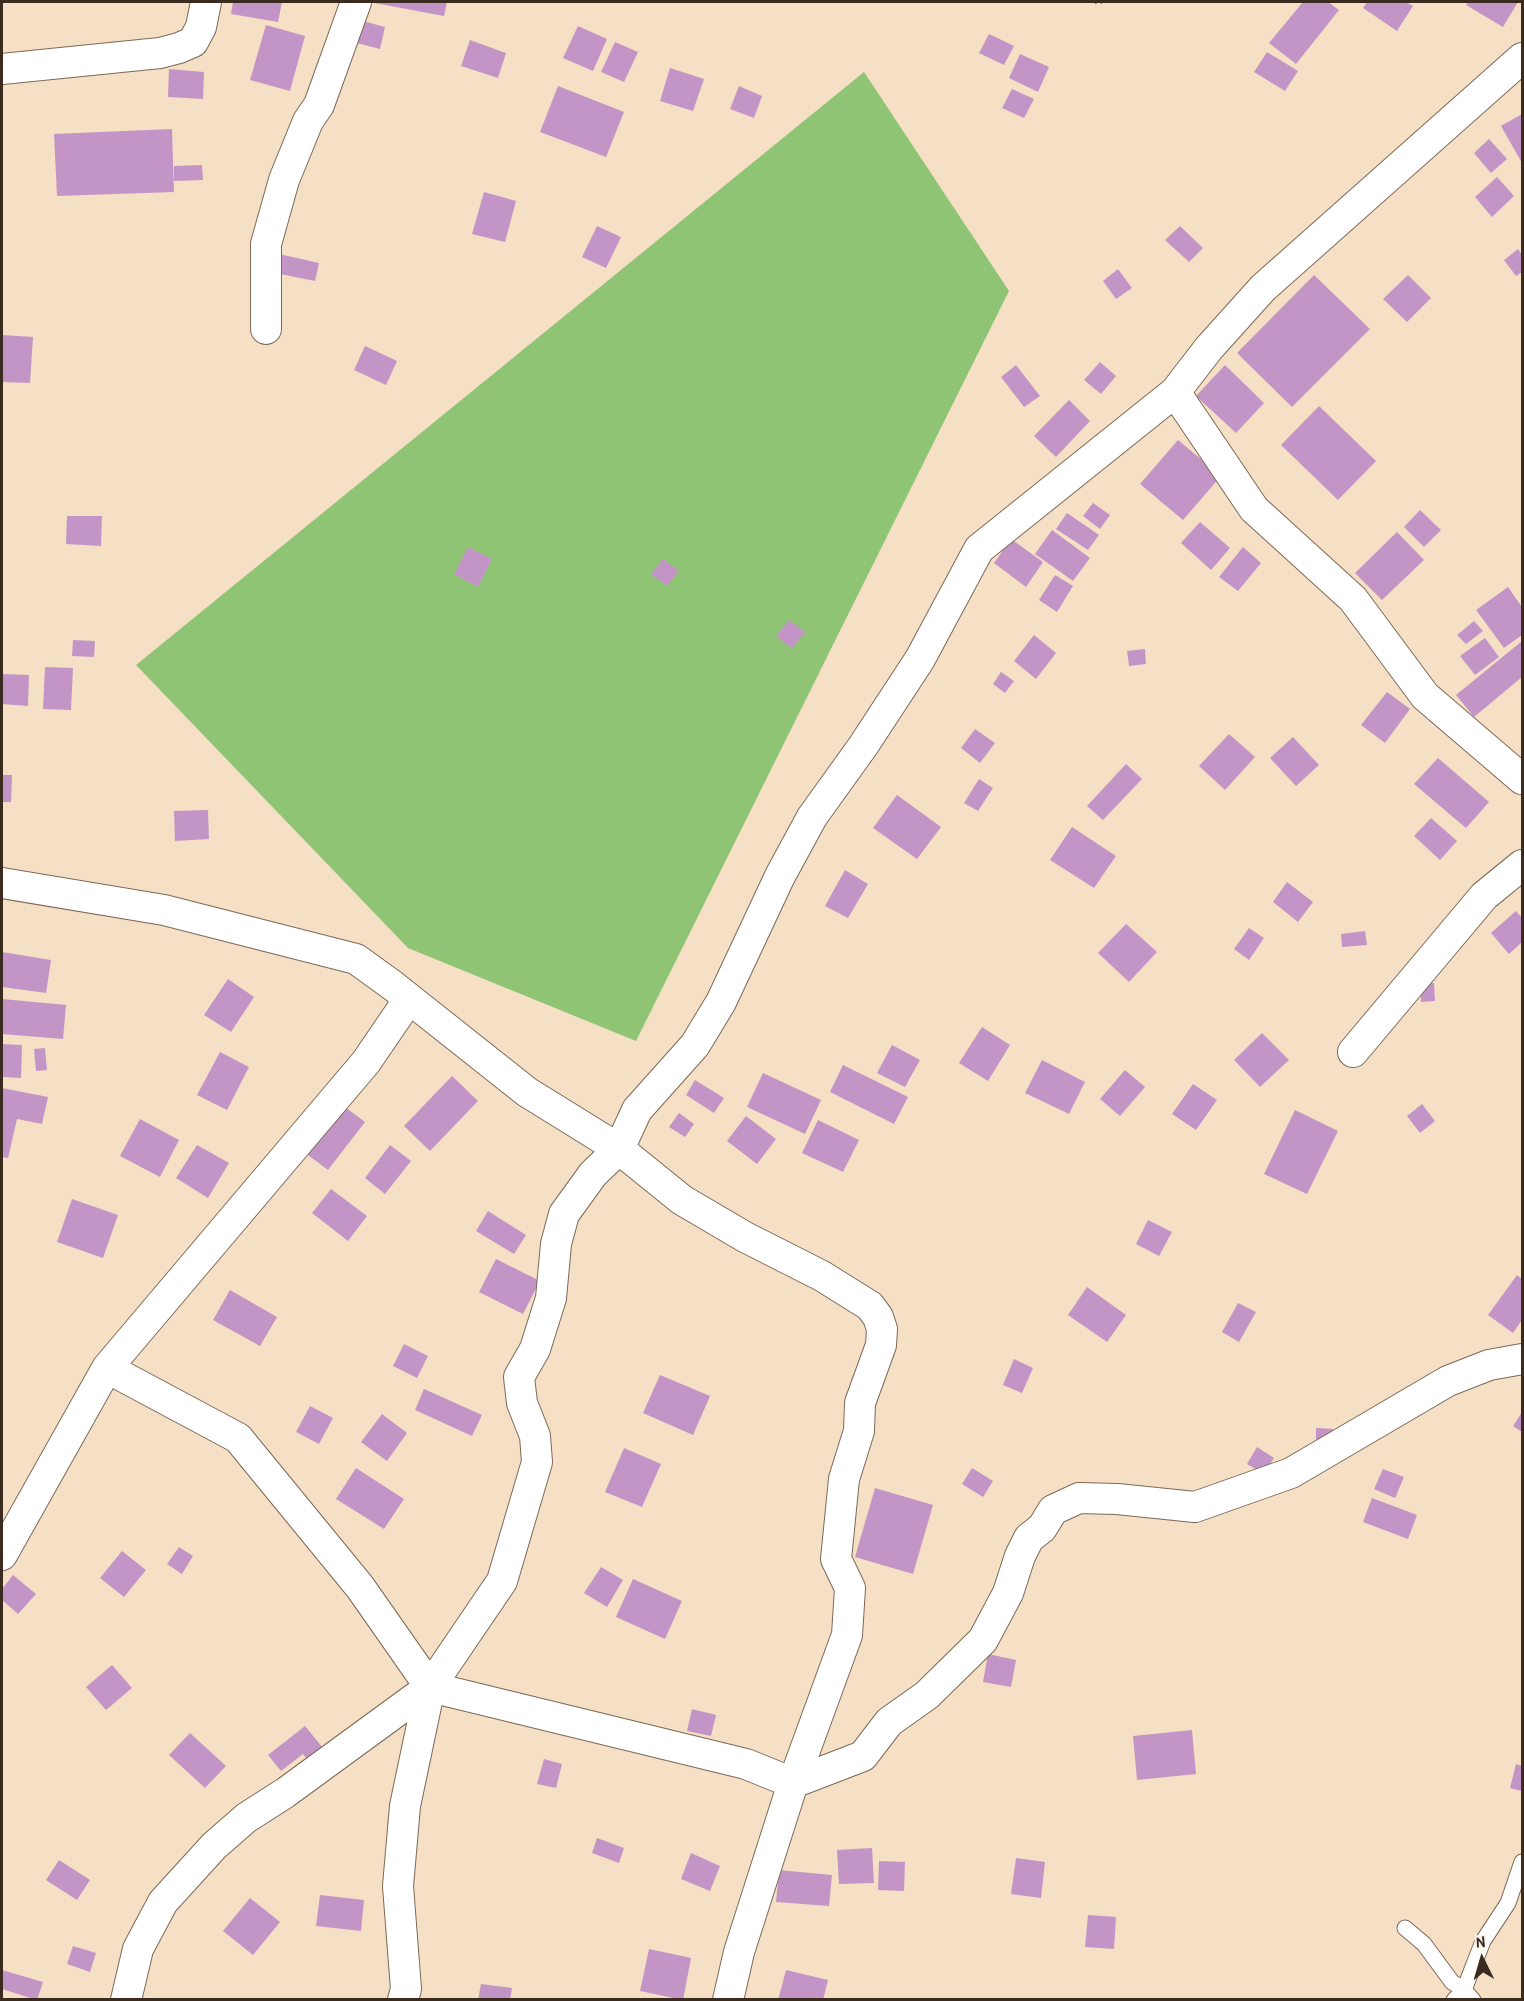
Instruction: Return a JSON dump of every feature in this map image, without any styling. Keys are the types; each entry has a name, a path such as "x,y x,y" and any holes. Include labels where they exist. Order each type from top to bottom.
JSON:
{"street":[{"path":"2,69 160,53 179,48 193,42 201,27 206,2"},
{"path":"266,329 266,244 284,180 308,121 319,105 356,2"},
{"path":"126,2000 138,1949 163,1902 214,1846 246,1818 285,1793 430,1687 502,1581 537,1462 535,1436 522,1403 519,1377 534,1349 551,1298 556,1244 564,1214 593,1174 619,1149 637,1110 695,1045 721,1002 780,876 812,817 863,746 920,659 979,549 1175,392 1209,348 1263,288 1522,57"},
{"path":"1175,392 1254,508 1353,599 1425,696 1522,779"},
{"path":"1353,1052 1484,896 1522,865"},
{"path":"2,883 164,910 356,959 527,1092 619,1149 682,1200 745,1237 822,1276 870,1306 878,1317 882,1329 881,1345 860,1403 859,1431 844,1479 837,1559 850,1588 847,1635 793,1783 739,1952 728,2000"},
{"path":"2,1554 107,1368 366,1062 410,999"},
{"path":"107,1368 238,1438 360,1587 430,1687 746,1764 793,1783 863,1756 889,1722 927,1695 983,1640 1008,1593 1020,1556 1029,1538 1042,1528 1053,1510 1079,1498 1117,1499 1195,1507 1291,1473 1448,1381 1489,1365 1522,1359"},
{"path":"403,2000 406,1989 398,1886 405,1806 430,1687"}],"lane":[{"path":"1464,1996 1483,1941 1508,1904 1522,1862"},
{"path":"1405,1928 1424,1944 1464,1996"}],"path":[{"path":"1095,2 1102,2"}],"green space":[{"path":"864,72 1009,291 636,1041 408,948 136,665"}],"building":[{"path":"233,2 282,2 278,22 231,14"},
{"path":"369,2 447,2 444,16"},
{"path":"1303,2 1328,2 1339,10 1296,64 1269,43"},
{"path":"1367,2 1406,2 1413,6 1397,31 1363,8"},
{"path":"1468,2 1518,2 1503,27 1466,5"},
{"path":"359,20 385,27 380,49 353,42"},
{"path":"266,25 305,36 290,91 250,80"},
{"path":"578,26 607,39 593,71 563,58"},
{"path":"989,34 1014,46 1004,65 979,53"},
{"path":"470,40 506,53 498,78 461,66"},
{"path":"615,42 638,52 624,82 601,72"},
{"path":"1267,52 1298,71 1285,91 1254,72"},
{"path":"1020,54 1049,67 1038,92 1009,78"},
{"path":"670,68 704,79 693,111 660,101"},
{"path":"169,69 204,72 203,99 168,97"},
{"path":"558,86 624,112 606,157 540,132"},
{"path":"739,86 762,96 754,118 730,109"},
{"path":"1012,89 1034,99 1024,118 1002,108"},
{"path":"1522,114 1522,163 1501,126"},
{"path":"172,129 174,192 57,196 54,134"},
{"path":"1489,139 1507,159 1491,173 1474,153"},
{"path":"202,165 203,180 174,181 174,166"},
{"path":"1497,177 1514,196 1492,217 1475,197"},
{"path":"484,192 516,201 505,242 472,234"},
{"path":"597,226 621,237 606,268 582,257"},
{"path":"1180,226 1203,248 1189,262 1165,240"},
{"path":"1518,249 1522,255 1522,272 1516,276 1504,260"},
{"path":"279,254 319,263 315,281 275,273"},
{"path":"1118,269 1132,288 1116,299 1103,281"},
{"path":"1314,275 1370,329 1292,407 1237,353"},
{"path":"1408,275 1431,298 1407,322 1383,299"},
{"path":"2,335 33,337 30,383 2,382"},
{"path":"365,346 397,361 386,385 354,370"},
{"path":"1100,362 1116,376 1101,394 1084,380"},
{"path":"1016,365 1040,396 1024,407 1001,377"},
{"path":"1225,365 1264,403 1236,433 1196,396"},
{"path":"1069,400 1090,421 1056,457 1034,436"},
{"path":"1319,406 1376,461 1338,500 1281,445"},
{"path":"1178,440 1221,476 1183,520 1140,484"},
{"path":"1093,503 1110,515 1100,529 1083,516"},
{"path":"1420,510 1441,530 1424,547 1404,527"},
{"path":"1067,513 1099,535 1088,550 1056,529"},
{"path":"67,516 102,516 101,546 66,544"},
{"path":"1200,522 1230,548 1211,570 1181,543"},
{"path":"1052,530 1090,558 1073,581 1035,554"},
{"path":"1397,532 1424,560 1382,600 1355,573"},
{"path":"1011,539 1043,562 1026,587 994,563"},
{"path":"468,547 492,559 478,587 454,574"},
{"path":"1243,547 1261,563 1238,591 1219,577"},
{"path":"663,559 679,571 667,586 651,574"},
{"path":"1055,575 1073,586 1057,612 1039,600"},
{"path":"1508,587 1522,607 1522,635 1504,648 1476,610"},
{"path":"789,620 805,632 792,649 776,636"},
{"path":"1474,621 1483,631 1466,644 1457,635"},
{"path":"1034,635 1056,653 1036,679 1014,661"},
{"path":"1485,638 1499,657 1475,675 1460,656"},
{"path":"73,640 95,641 94,657 72,656"},
{"path":"1522,641 1522,677 1474,717 1456,695"},
{"path":"1145,649 1146,664 1129,666 1127,651"},
{"path":"45,667 73,668 71,710 43,709"},
{"path":"1001,672 1014,681 1005,693 993,684"},
{"path":"2,674 29,675 28,706 2,704"},
{"path":"1387,692 1410,709 1385,743 1361,725"},
{"path":"975,729 995,743 980,763 961,748"},
{"path":"1229,734 1255,757 1225,790 1199,766"},
{"path":"1293,737 1319,765 1296,786 1270,758"},
{"path":"1438,758 1489,802 1466,828 1414,784"},
{"path":"1126,764 1142,779 1103,820 1087,806"},
{"path":"2,775 12,775 11,802 2,802"},
{"path":"979,779 993,788 978,811 964,803"},
{"path":"897,795 941,827 917,859 873,828"},
{"path":"208,810 209,839 175,841 174,811"},
{"path":"1431,818 1457,841 1440,860 1414,836"},
{"path":"1072,827 1116,856 1094,888 1050,860"},
{"path":"845,870 868,884 848,918 825,906"},
{"path":"1287,882 1313,902 1298,922 1273,902"},
{"path":"1516,911 1522,918 1522,942 1509,954 1491,933"},
{"path":"1126,924 1157,952 1129,982 1098,953"},
{"path":"1249,928 1264,938 1249,960 1234,949"},
{"path":"1365,931 1367,945 1342,947 1341,934"},
{"path":"2,952 51,960 46,993 2,987"},
{"path":"228,979 254,997 231,1032 204,1015"},
{"path":"1420,983 1434,983 1435,1001 1421,1002"},
{"path":"2,999 66,1005 63,1039 2,1034"},
{"path":"982,1027 1010,1045 988,1081 959,1063"},
{"path":"1262,1033 1289,1060 1260,1087 1234,1060"},
{"path":"2,1044 22,1045 21,1078 2,1077"},
{"path":"892,1045 920,1060 905,1087 877,1073"},
{"path":"45,1048 47,1070 36,1071 34,1049"},
{"path":"220,1052 249,1067 227,1110 197,1095"},
{"path":"1042,1060 1085,1082 1069,1114 1025,1093"},
{"path":"843,1065 908,1097 894,1124 830,1092"},
{"path":"1125,1070 1145,1087 1120,1116 1100,1099"},
{"path":"763,1073 821,1100 805,1134 747,1107"},
{"path":"452,1076 478,1101 430,1151 404,1126"},
{"path":"695,1080 724,1098 714,1113 686,1095"},
{"path":"1193,1084 1217,1100 1196,1130 1172,1114"},
{"path":"2,1088 48,1097 42,1124 17,1119 8,1158 2,1157"},
{"path":"341,1104 365,1122 328,1170 304,1152"},
{"path":"1422,1104 1435,1121 1420,1133 1407,1116"},
{"path":"1295,1110 1338,1131 1307,1194 1264,1174"},
{"path":"679,1113 694,1124 685,1137 669,1127"},
{"path":"746,1116 776,1139 757,1164 727,1141"},
{"path":"140,1119 179,1140 160,1177 120,1156"},
{"path":"818,1120 859,1140 843,1172 802,1153"},
{"path":"197,1145 229,1163 208,1198 176,1178"},
{"path":"390,1145 411,1161 385,1194 365,1178"},
{"path":"331,1189 367,1216 348,1241 312,1213"},
{"path":"72,1199 118,1215 103,1258 57,1242"},
{"path":"488,1211 526,1235 514,1254 476,1231"},
{"path":"1148,1220 1172,1232 1159,1256 1136,1244"},
{"path":"496,1259 540,1281 523,1314 479,1292"},
{"path":"1517,1275 1522,1279 1522,1320 1513,1333 1488,1315"},
{"path":"1087,1287 1126,1315 1107,1342 1068,1315"},
{"path":"230,1290 277,1317 260,1346 213,1320"},
{"path":"1238,1303 1256,1312 1239,1342 1222,1332"},
{"path":"404,1344 428,1356 417,1378 393,1366"},
{"path":"1014,1359 1033,1368 1022,1393 1003,1385"},
{"path":"660,1375 710,1396 693,1435 643,1413"},
{"path":"424,1389 482,1415 472,1436 415,1410"},
{"path":"310,1406 333,1418 319,1444 296,1432"},
{"path":"1522,1412 1522,1432 1513,1426"},
{"path":"382,1414 407,1433 387,1461 361,1442"},
{"path":"1316,1428 1333,1429 1332,1443 1316,1443"},
{"path":"1257,1447 1274,1458 1264,1474 1247,1464"},
{"path":"624,1448 661,1464 642,1507 605,1492"},
{"path":"356,1468 404,1499 384,1529 336,1499"},
{"path":"972,1468 993,1481 983,1497 962,1484"},
{"path":"1383,1469 1404,1477 1395,1498 1374,1489"},
{"path":"875,1488 933,1505 913,1574 855,1557"},
{"path":"1372,1498 1417,1515 1408,1539 1363,1522"},
{"path":"179,1547 193,1556 182,1574 167,1564"},
{"path":"122,1551 146,1570 124,1597 100,1578"},
{"path":"601,1567 623,1580 607,1607 584,1593"},
{"path":"13,1575 36,1594 18,1614 2,1600 2,1589"},
{"path":"633,1579 682,1601 665,1639 616,1617"},
{"path":"988,1654 1016,1660 1011,1687 983,1682"},
{"path":"112,1665 132,1688 106,1710 86,1687"},
{"path":"692,1709 716,1715 711,1736 687,1731"},
{"path":"305,1726 327,1753 311,1765 303,1754 281,1771 268,1755"},
{"path":"1192,1730 1196,1774 1137,1780 1133,1736"},
{"path":"190,1733 226,1766 205,1788 169,1755"},
{"path":"544,1759 562,1764 556,1788 537,1784"},
{"path":"1516,1764 1522,1766 1522,1791 1510,1788"},
{"path":"597,1838 624,1848 619,1863 592,1853"},
{"path":"872,1848 874,1883 839,1884 837,1850"},
{"path":"691,1853 720,1866 710,1891 681,1879"},
{"path":"1016,1858 1045,1862 1041,1898 1011,1894"},
{"path":"59,1860 90,1880 77,1900 46,1880"},
{"path":"879,1861 905,1862 904,1891 878,1890"},
{"path":"779,1870 832,1875 829,1906 776,1902"},
{"path":"320,1895 364,1900 361,1931 316,1926"},
{"path":"250,1898 280,1922 253,1955 223,1931"},
{"path":"1088,1915 1116,1917 1114,1949 1085,1947"},
{"path":"73,1946 96,1953 90,1972 67,1964"},
{"path":"649,1949 691,1958 683,2000 640,1991"},
{"path":"2,1970 43,1982 37,2000 2,1989"},
{"path":"786,1970 828,1980 823,2000 778,2000"},
{"path":"481,1984 512,1988 510,2000 478,2000"}]}
